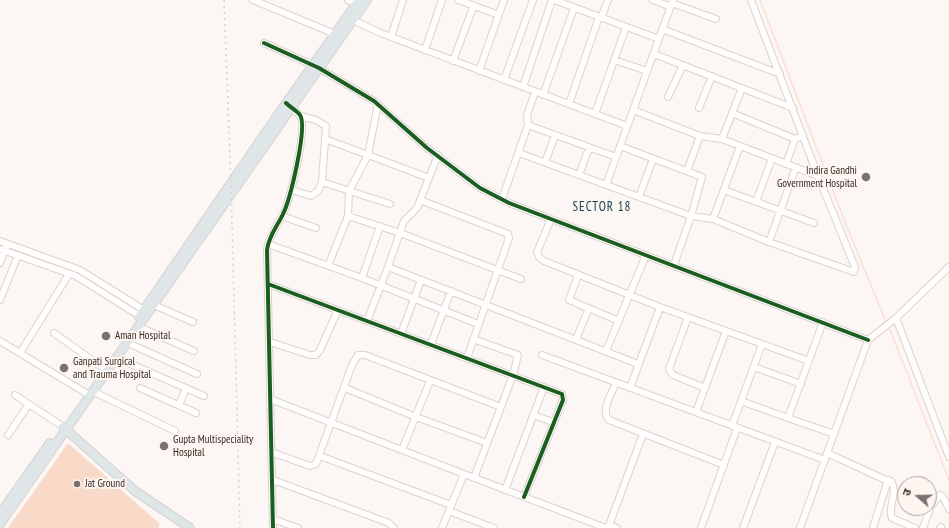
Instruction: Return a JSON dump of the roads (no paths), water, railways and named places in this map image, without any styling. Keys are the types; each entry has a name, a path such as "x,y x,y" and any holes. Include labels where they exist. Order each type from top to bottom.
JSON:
{"main road":[{"path":"316,67 335,34 367,0"},
{"path":"90,392 103,368 144,315 288,105 350,18 358,2"},
{"path":"0,524 64,428 128,343 144,315 154,305 288,105"},
{"path":"64,428 135,491 179,524 190,528"},
{"path":"0,514 24,486"}],"street":[{"path":"253,0 335,34"},
{"path":"348,0 358,2"},
{"path":"391,37 403,0"},
{"path":"425,50 442,0"},
{"path":"458,0 499,15"},
{"path":"479,71 504,0"},
{"path":"504,80 533,0"},
{"path":"523,87 553,0 566,2 574,8 659,39"},
{"path":"569,104 600,17 608,0"},
{"path":"653,0 672,3 716,19"},
{"path":"519,153 691,216 713,219 769,242 851,272 856,270 818,176 751,0"},
{"path":"606,185 672,3"},
{"path":"453,61 474,6"},
{"path":"543,95 574,8"},
{"path":"350,18 391,37 627,126"},
{"path":"595,114 626,27"},
{"path":"662,29 780,74"},
{"path":"264,43 316,67 378,104 438,155 480,188 502,199 868,340"},
{"path":"654,54 792,108"},
{"path":"614,60 647,71"},
{"path":"668,97 683,65"},
{"path":"699,108 712,76"},
{"path":"722,139 742,88"},
{"path":"502,199 528,125 526,115 535,92"},
{"path":"328,266 348,216 349,191 368,155 378,104"},
{"path":"288,105 300,116 323,123 326,126 322,182 318,191 311,196 292,190"},
{"path":"633,110 700,136 722,139 818,176"},
{"path":"732,113 796,139"},
{"path":"273,528 268,244 271,233 282,216 292,190 302,126 300,116"},
{"path":"528,125 616,157"},
{"path":"545,162 555,136"},
{"path":"687,171 700,136"},
{"path":"786,164 796,139 803,136"},
{"path":"325,139 429,178"},
{"path":"620,146 702,177 691,216 674,265"},
{"path":"713,219 740,146"},
{"path":"579,175 589,148"},
{"path":"366,321 381,286 404,221 414,212 438,155"},
{"path":"639,197 653,158"},
{"path":"756,202 772,158"},
{"path":"769,242 796,168"},
{"path":"322,182 390,204"},
{"path":"724,190 814,223"},
{"path":"420,200 508,234 508,244 485,304 467,358"},
{"path":"282,216 316,228"},
{"path":"348,216 400,233 521,279"},
{"path":"551,219 538,247 539,257 544,261 630,296 809,361"},
{"path":"362,278 380,226"},
{"path":"0,241 80,270 144,315"},
{"path":"0,263 2,249 7,244"},
{"path":"268,244 362,278 478,324"},
{"path":"2,249 69,274 144,315"},
{"path":"0,300 18,255"},
{"path":"606,351 646,255"},
{"path":"800,528 868,340 894,320 949,266"},
{"path":"388,267 638,364"},
{"path":"20,353 69,274"},
{"path":"578,275 569,300 619,321"},
{"path":"401,334 421,280"},
{"path":"268,284 562,394 563,396 524,497"},
{"path":"431,344 451,291"},
{"path":"154,305 193,322"},
{"path":"630,388 660,307"},
{"path":"576,339 589,308"},
{"path":"270,342 310,355 316,355 320,350 338,310"},
{"path":"688,317 669,369 673,375 705,388"},
{"path":"894,320 949,457"},
{"path":"788,418 823,322"},
{"path":"138,327 194,351"},
{"path":"696,412 726,331"},
{"path":"54,333 103,368"},
{"path":"473,339 518,355 513,375 474,478"},
{"path":"0,341 90,392 176,431"},
{"path":"128,343 197,374"},
{"path":"700,528 724,465 741,401 762,344"},
{"path":"271,452 310,466 316,464 356,357 361,355 501,407"},
{"path":"542,355 775,442 826,457 891,481 895,490 891,513 892,518 915,528"},
{"path":"117,358 204,396"},
{"path":"754,367 801,384"},
{"path":"402,450 430,381"},
{"path":"616,383 606,410 606,417 609,420 724,465"},
{"path":"505,490 544,387"},
{"path":"140,388 196,413"},
{"path":"179,405 186,388"},
{"path":"345,388 416,417 487,443"},
{"path":"15,395 64,428"},
{"path":"270,400 505,490 608,527 617,528"},
{"path":"741,401 834,434"},
{"path":"8,435 29,404"},
{"path":"533,415 553,422"},
{"path":"608,527 643,434"},
{"path":"743,528 775,442"},
{"path":"320,456 450,508 485,526 494,528"},
{"path":"442,528 464,474"},
{"path":"273,480 389,523 394,528"},
{"path":"873,528 888,480"},
{"path":"923,528 931,506 938,496 940,495 943,497 949,508"},
{"path":"273,519 298,528"}],"waterway":[{"path":"760,0 843,217 886,322"},
{"path":"889,327 949,480"}],"railway":[{"path":"224,0 231,184 240,528"}],"place":[{"name":"Indira Gandhi Government Hospital","path":"866,177"},
{"name":"Aman Hospital","path":"106,336"},
{"name":"Ganpati Surgical and Trauma Hospital","path":"64,368"},
{"name":"Gupta Multispeciality Hospital","path":"164,446"},
{"name":"Jat Ground","path":"77,484"}],"district":[{"name":"SECTOR 18","path":"602,207"}]}
